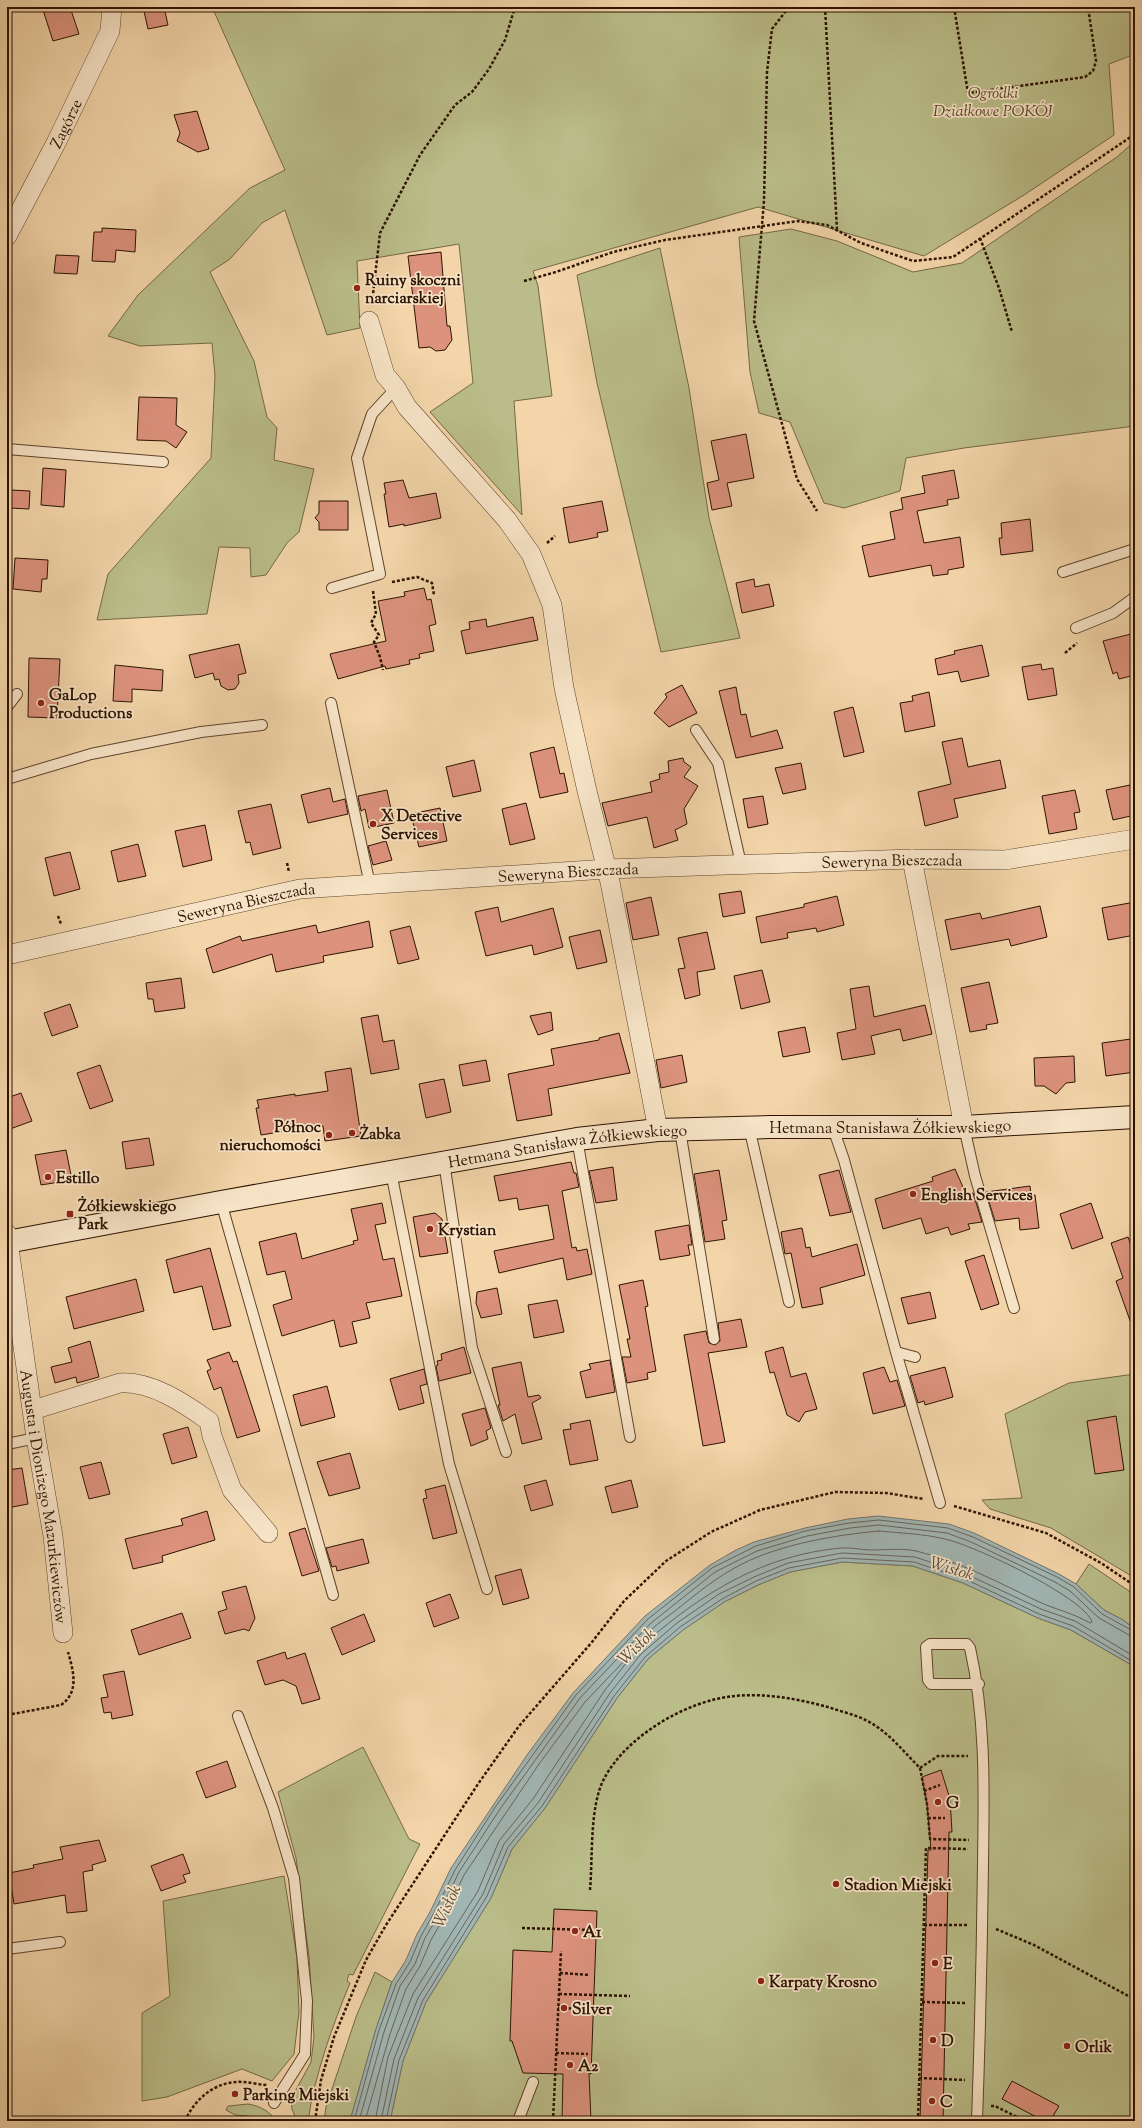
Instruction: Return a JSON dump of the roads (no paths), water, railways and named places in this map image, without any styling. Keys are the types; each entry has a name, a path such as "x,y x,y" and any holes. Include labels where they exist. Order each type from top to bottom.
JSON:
{"street":[{"name":"Zagórze","path":"7,236 56,143 110,31 112,7"},
{"path":"369,321 385,375 396,388 407,407 507,520 531,554 552,605 564,688 586,792 607,869 658,1130"},
{"name":"Seweryna Bieszczada","path":"7,954 293,890 607,869 912,860 1005,860 1135,839"},
{"path":"912,860 964,1127"},
{"name":"Hetmana Stanisława Żółkiewskiego","path":"7,1239 577,1139 658,1130 749,1127 964,1127 1135,1117"},
{"name":"Augusta i Dionizego Mazurkiewiczów","path":"7,1239 36,1438 53,1536 63,1632"},
{"path":"33,1410 120,1383 134,1382 190,1408 209,1422 212,1436 232,1490 268,1533"}],"lane":[{"path":"332,588 371,581 380,574 357,458 372,414 396,388"},
{"path":"7,449 162,462"},
{"path":"1063,572 1135,549"},
{"path":"1076,628 1113,613 1135,597"},
{"path":"7,707 17,694"},
{"path":"331,703 370,885"},
{"path":"7,779 91,754 201,732 262,725"},
{"path":"696,730 718,763 741,864"},
{"path":"749,1127 789,1302"},
{"path":"964,1127 975,1176 1014,1308"},
{"path":"833,1128 844,1160 896,1352 940,1503"},
{"path":"680,1130 714,1339"},
{"path":"577,1139 630,1437"},
{"path":"444,1162 472,1348 506,1452"},
{"path":"391,1172 449,1464 487,1589"},
{"path":"221,1202 333,1595"},
{"path":"896,1352 915,1357"},
{"path":"7,1444 36,1438"},
{"path":"977,2121 984,1845 984,1755 979,1684 970,1648 967,1644 930,1644 926,1647 928,1680 931,1684 979,1684"},
{"path":"238,1716 273,1808 294,1878 307,2001 305,2054 274,2103"},
{"path":"7,1949 60,1942"},
{"path":"518,2121 533,2082"}],"water":[{"name":"Wisłok","path":"878,1516 949,1524 974,1533 1059,1574 1076,1584 1104,1610 1123,1620 1135,1629 1135,1667 1071,1630 1038,1618 963,1583 913,1566 842,1562 790,1572 758,1585 724,1602 683,1630 648,1659 617,1698 545,1808 512,1849 491,1898 426,2002 403,2061 390,2121 350,2121 376,2029 392,1982 406,1960 417,1934 430,1912 451,1868 527,1755 573,1693 645,1616 710,1565 736,1550 754,1542 805,1528 848,1519"}],"place":[{"name":"Ruiny skoczni narciarskiej","path":"357,288"},
{"name":"GaLop Productions","path":"41,703"},
{"name":"X Detective Services","path":"373,824"},
{"name":"Żabka","path":"352,1133"},
{"name":"Północ nieruchomości","path":"329,1135"},
{"name":"Estillo","path":"48,1177"},
{"name":"English Services","path":"913,1194"},
{"name":"Żółkiewskiego Park","path":"70,1214"},
{"name":"Krystian","path":"430,1229"},
{"name":"G","path":"938,1802"},
{"name":"Stadion Miejski","path":"836,1884"},
{"name":"A1","path":"575,1931"},
{"name":"E","path":"935,1963"},
{"name":"Karpaty Krosno","path":"761,1981"},
{"name":"Silver","path":"564,2008"},
{"name":"D","path":"933,2040"},
{"name":"Orlik","path":"1067,2046"},
{"name":"A2","path":"570,2065"},
{"name":"Parking Miejski","path":"235,2094"},
{"name":"C","path":"932,2101"}],"park label":[{"name":"Ogródki Działkowe POKÓJ","path":"993,101"}]}
